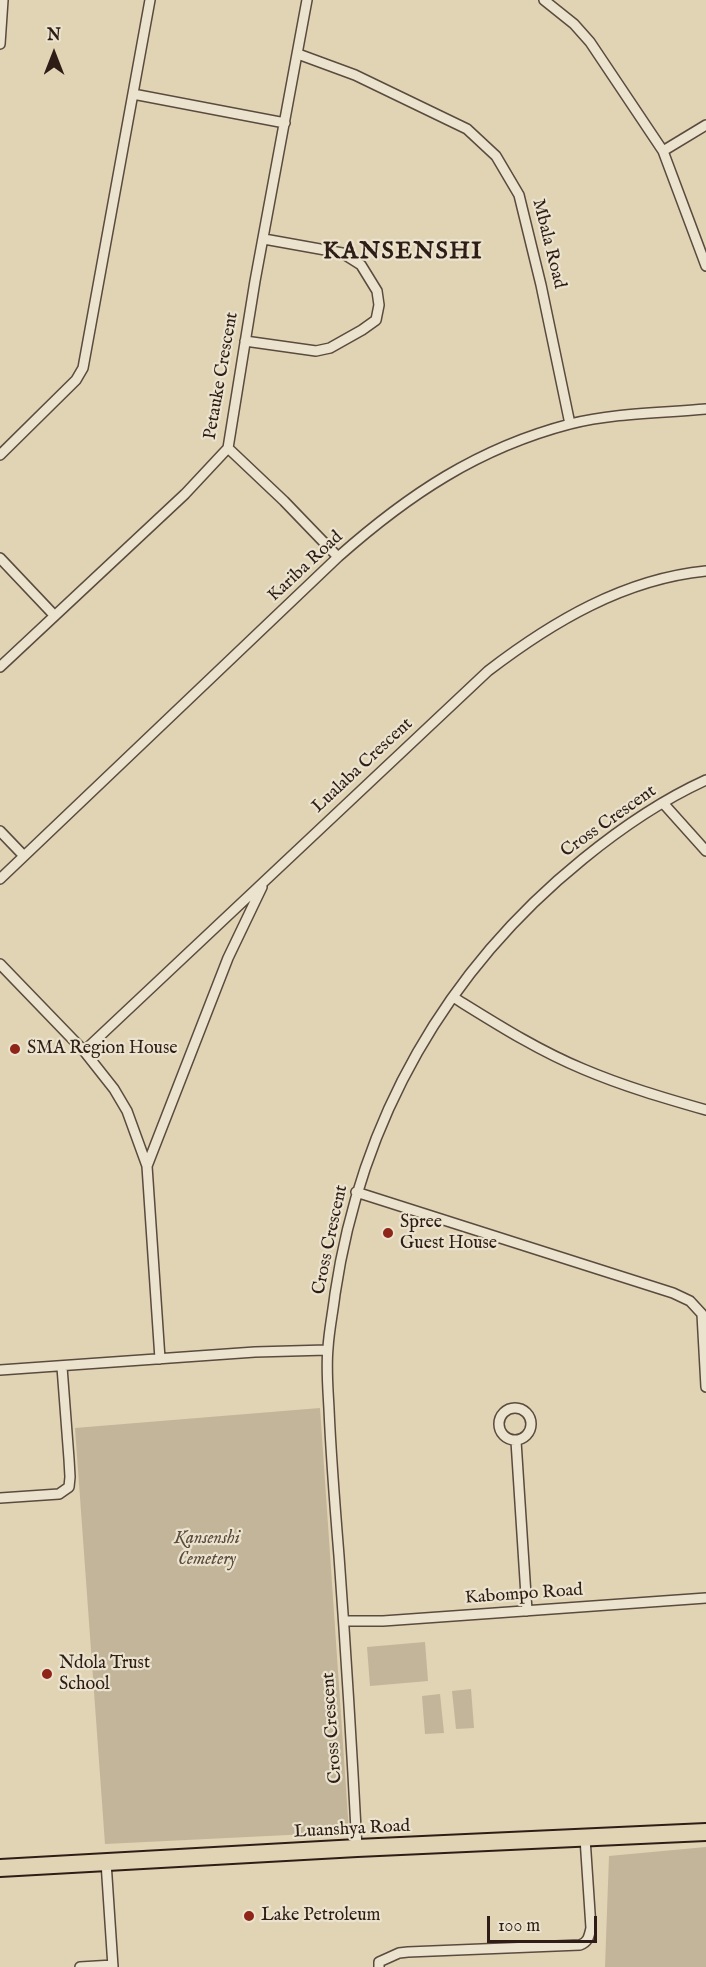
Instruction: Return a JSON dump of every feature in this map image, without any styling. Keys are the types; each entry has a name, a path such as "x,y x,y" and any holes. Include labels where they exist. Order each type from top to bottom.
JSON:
{"highway":[{"name":"Luanshya Road","path":"0,1868 706,1832"}],"street":[{"path":"0,44 3,0"},
{"path":"0,455 43,414 81,372 150,0"},
{"name":"Petauke Crescent","path":"0,667 185,494 228,448 245,341 307,0"},
{"path":"544,0 566,17 590,42 663,151 706,266"},
{"name":"Mbala Road","path":"298,54 355,75 467,129 496,156 519,195 541,285 570,424"},
{"path":"133,94 285,123"},
{"path":"663,151 706,125"},
{"path":"245,341 316,351 330,348 376,320 379,305 376,291 362,265 353,259 342,253 264,239"},
{"name":"Kariba Road","path":"0,879 338,557 395,509 425,488 491,453 570,424 598,419 706,409"},
{"path":"228,448 338,557"},
{"path":"0,558 54,615"},
{"name":"Lualaba Crescent","path":"84,1052 488,671 515,650 564,618 600,600 666,579 706,571"},
{"name":"Cross Crescent","path":"357,1848 327,1350 338,1273 357,1192 378,1134 403,1077 453,997 490,949 554,882 601,844 663,802 706,780"},
{"path":"663,802 706,851"},
{"path":"0,831 24,856"},
{"path":"147,1166 199,1030 243,925 266,880"},
{"path":"230,914 243,925"},
{"path":"0,964 84,1052 121,1100 131,1122 147,1166 160,1359"},
{"path":"453,997 519,1038 582,1069 648,1094 706,1110"},
{"path":"357,1192 673,1293 690,1301 704,1314 706,1387"},
{"path":"0,1370 255,1352 327,1350"},
{"path":"0,1498 59,1494 69,1487 62,1367"},
{"path":"516,1441 526,1611"},
{"name":"Kabompo Road","path":"344,1621 383,1621 706,1598"},
{"path":"379,1967 379,1962 399,1953 585,1943 591,1929 585,1838"},
{"path":"80,1967 113,1966 106,1862"}],"green space":[{"name":"Kansenshi Cemetery","path":"320,1408 349,1832 105,1844 75,1428"},
{"path":"425,1642 428,1681 370,1686 367,1647"},
{"path":"471,1689 474,1728 456,1729 452,1691"},
{"path":"440,1694 444,1733 425,1734 422,1696"},
{"path":"706,1847 706,1967 605,1967 609,1856"}],"place":[{"name":"SMA Region House","path":"15,1049"},
{"name":"Spree Guest House","path":"388,1233"},
{"name":"Ndola Trust School","path":"47,1674"},
{"name":"Lake Petroleum","path":"249,1916"}],"district":[{"name":"KANSENSHI","path":"403,253"}]}
